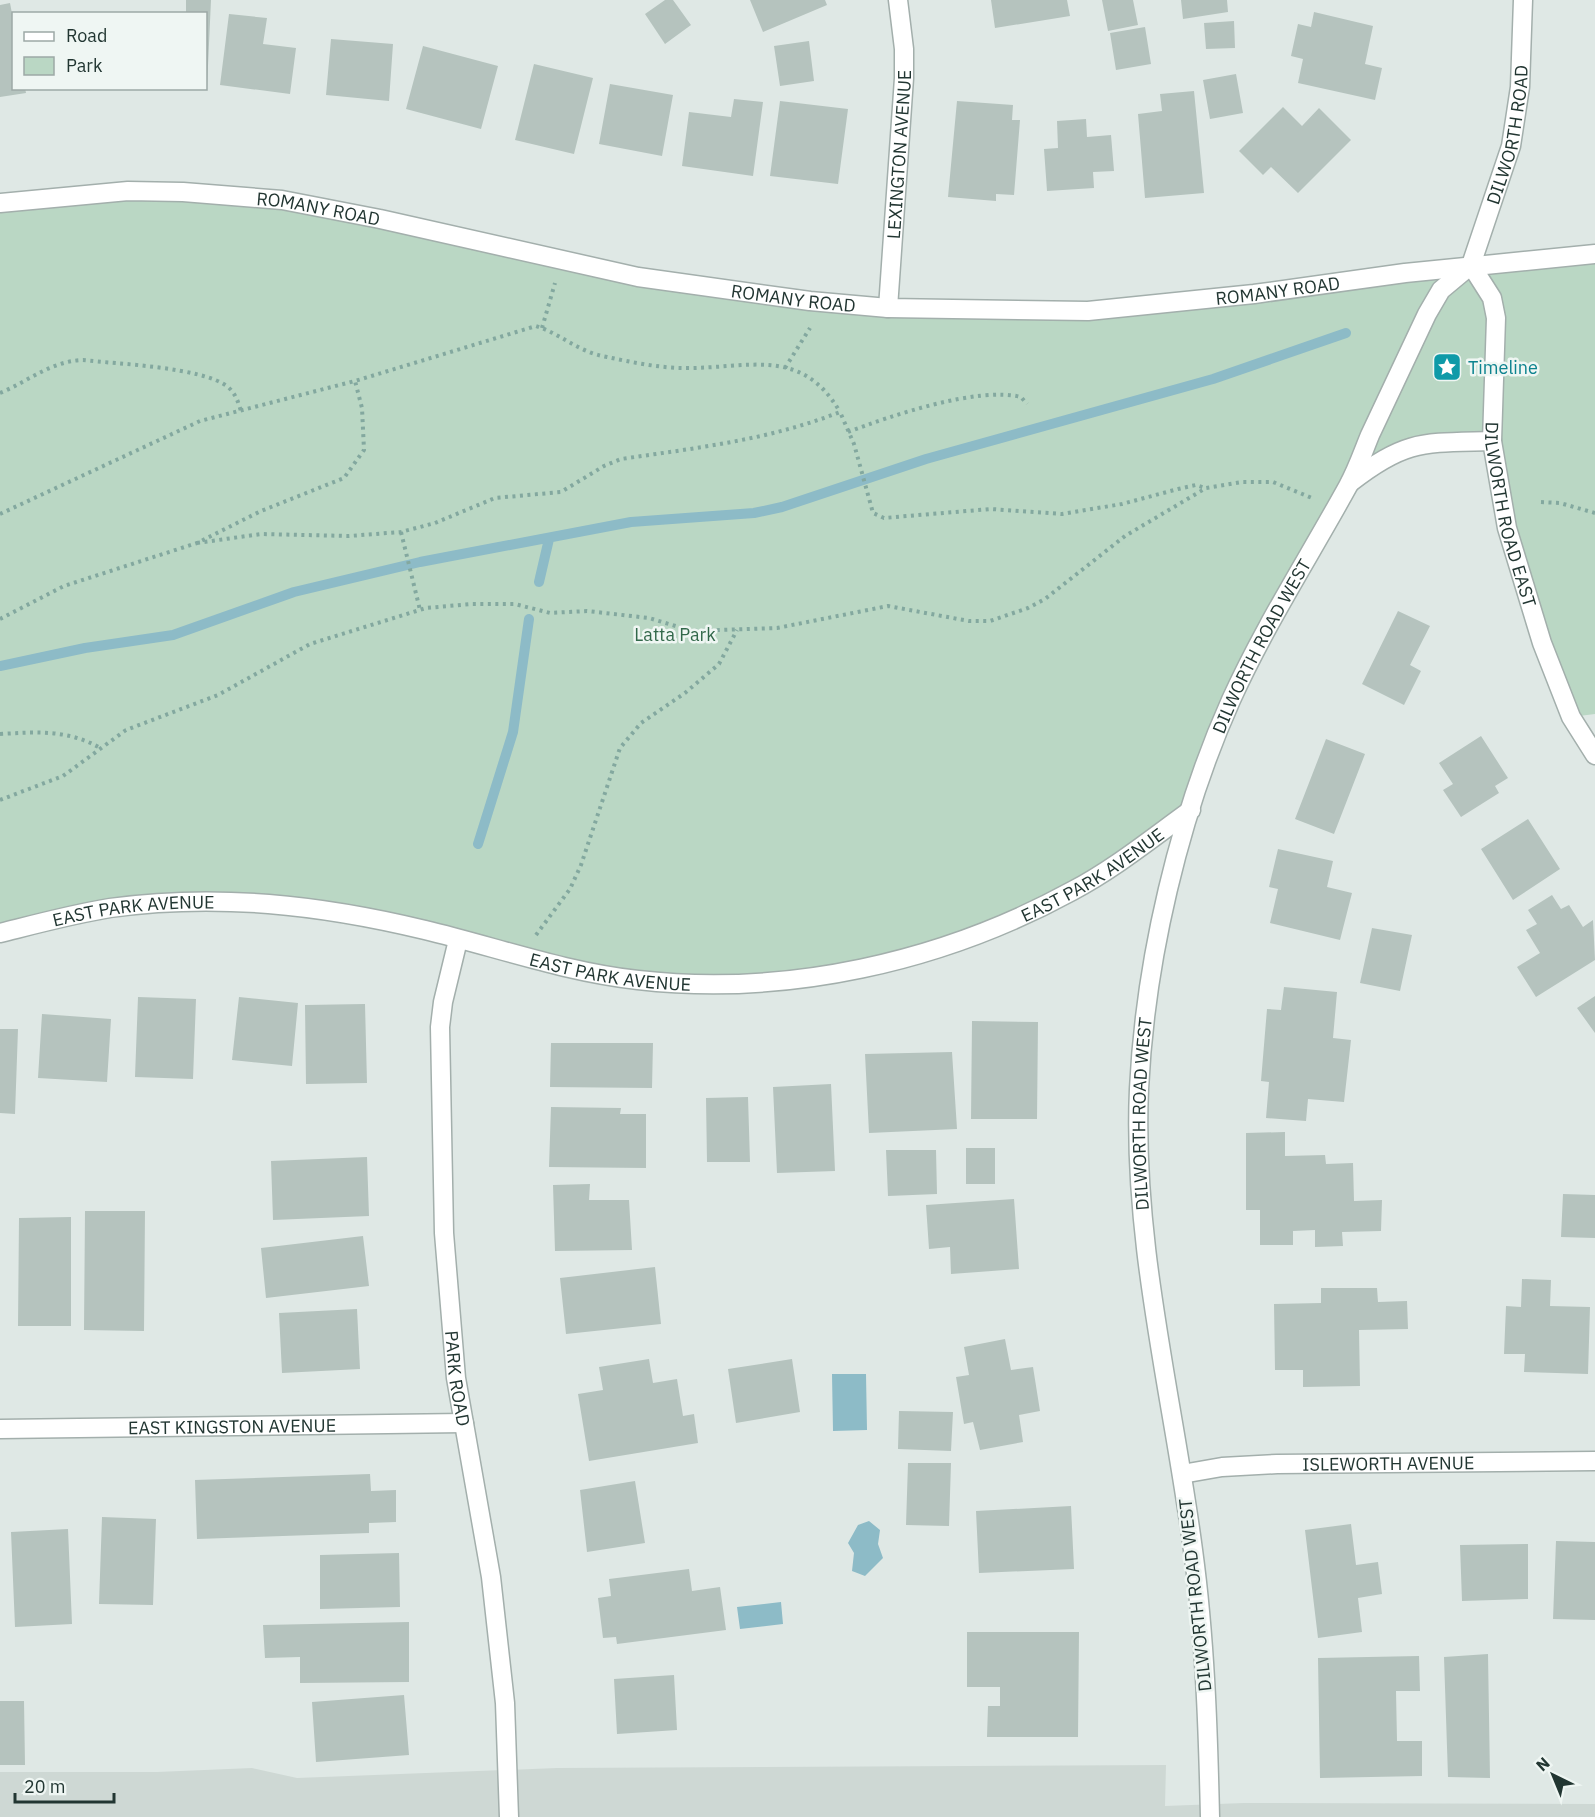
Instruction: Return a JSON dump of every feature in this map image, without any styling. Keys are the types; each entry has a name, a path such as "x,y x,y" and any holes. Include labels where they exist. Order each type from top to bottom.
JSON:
{"street":[{"name":"LEXINGTON AVENUE","path":"888,308 904,78 898,0"},
{"name":"DILWORTH ROAD","path":"1471,265 1511,146 1520,87 1522,0"},
{"name":"ROMANY ROAD","path":"0,203 128,191 183,192 282,200 381,219 638,277 810,301 888,308 1088,311 1254,294 1471,265 1595,254"},
{"name":"DILWORTH ROAD EAST","path":"1471,265 1492,298 1496,318 1492,441 1507,528 1531,611 1571,717 1595,755"},
{"name":"DILWORTH ROAD WEST","path":"1210,1817 1207,1694 1194,1552 1148,1260 1138,1138 1139,1087 1148,991 1165,908 1191,810 1212,746 1236,690 1275,611 1349,483 1427,314 1441,290 1471,265"},
{"name":"DILWORTH ROAD WEST","path":"1349,483 1395,451 1418,444 1492,441"},
{"name":"EAST PARK AVENUE","path":"0,933 111,908 232,900 340,911 531,960 638,980 720,984 801,978 881,965 999,927 1108,871 1191,810"},
{"name":"PARK ROAD","path":"458,940 443,1002 440,1027 444,1233 456,1378 491,1577 505,1703 509,1817"},
{"name":"EAST KINGSTON AVENUE","path":"0,1429 464,1423"},
{"name":"ISLEWORTH AVENUE","path":"1182,1474 1222,1467 1277,1464 1595,1461"}],"path":[{"path":"542,328 557,277"},
{"path":"0,514 191,425 355,381 536,326 572,346 604,357 682,368 771,363 800,372 828,392 840,412 854,444 873,513 884,518 991,509 1062,514 1122,504 1196,485 1206,488"},
{"path":"785,368 812,326"},
{"path":"0,393 17,386 51,365 83,360 189,373 210,379 226,385 234,393 241,411"},
{"path":"0,619 64,586 198,543 261,511 344,478 364,450 364,425 355,381"},
{"path":"849,432 889,417 933,405 1012,394 1021,397 1027,404"},
{"path":"198,543 261,534 350,536 401,532 435,523 495,498 561,492 604,466 621,459 743,442 801,428 840,412"},
{"path":"0,800 63,776 126,730 218,695 310,644 420,610 471,604 515,604 550,613 587,611 649,618 692,631 777,628 888,606 969,621 990,621 1045,599 1125,536 1206,488 1242,482 1273,482 1312,498"},
{"path":"1541,502 1560,503 1595,513"},
{"path":"401,532 420,610"},
{"path":"535,938 542,923 570,889 581,865 620,748 641,723 686,693 719,664 737,630"},
{"path":"0,734 55,732 78,737 102,748"}],"shaded area":[{"path":"1166,1765 1165,1806 1244,1803 1595,1804 1595,1817 0,1817 0,1772 157,1772 252,1768 297,1778 557,1768"}],"green space":[{"name":"Latta Park","path":"183,192 810,301 1088,311 1595,254 1595,714 1571,717 1542,643 1492,441 1443,442 1349,484 1275,611 1191,810 999,927 840,971 638,980 429,931 192,901 0,933 0,206"}],"water":[{"path":"832,1374 866,1374 867,1430 833,1431"},
{"path":"869,1521 880,1530 878,1544 883,1558 865,1576 852,1571 854,1553 848,1543 858,1525"},
{"path":"781,1602 783,1624 740,1629 737,1607"}],"building":[{"path":"186,0 211,0 207,87 207,12 186,12"},
{"path":"665,0 673,0 691,25 665,44 645,14"},
{"path":"750,0 825,0 827,5 763,32"},
{"path":"991,0 1067,0 1070,16 995,28"},
{"path":"1102,0 1133,0 1138,25 1108,31"},
{"path":"1181,0 1227,0 1228,12 1183,19"},
{"path":"10,3 12,14 12,90 25,90 26,93 0,97 0,5"},
{"path":"1314,12 1373,26 1365,64 1382,68 1375,100 1298,83 1303,59 1291,56 1298,24 1311,27"},
{"path":"229,14 267,18 263,44 296,48 290,94 220,85"},
{"path":"1234,21 1235,48 1206,49 1204,23"},
{"path":"1145,27 1151,64 1116,70 1110,33"},
{"path":"331,39 393,44 389,101 326,95"},
{"path":"809,41 814,81 780,86 774,46"},
{"path":"423,46 498,66 481,129 406,109"},
{"path":"534,64 593,78 574,154 515,140"},
{"path":"1236,74 1243,113 1210,119 1203,80"},
{"path":"610,84 673,95 662,156 599,144"},
{"path":"1194,91 1204,193 1145,198 1138,114 1162,111 1160,94"},
{"path":"734,99 763,102 753,176 682,166 689,112 731,117"},
{"path":"780,101 848,109 838,184 770,176"},
{"path":"957,101 1013,105 1012,120 1020,120 1014,195 996,194 996,201 948,197"},
{"path":"1283,107 1302,126 1319,108 1351,140 1298,193 1271,167 1263,175 1239,151"},
{"path":"1086,119 1087,137 1111,135 1114,171 1093,172 1094,188 1047,191 1044,149 1058,148 1057,121"},
{"path":"1398,611 1430,626 1410,665 1421,671 1404,705 1362,684"},
{"path":"1481,736 1508,778 1495,786 1499,793 1461,817 1443,790 1453,784 1439,763"},
{"path":"1326,739 1365,754 1334,834 1295,819"},
{"path":"1528,819 1560,869 1513,900 1481,849"},
{"path":"1278,849 1333,861 1327,887 1352,893 1340,940 1270,923 1278,889 1269,887"},
{"path":"1552,895 1561,909 1569,905 1583,927 1593,920 1595,960 1536,997 1517,967 1540,953 1526,930 1537,924 1528,910"},
{"path":"1372,928 1412,935 1400,991 1360,983"},
{"path":"1284,987 1337,992 1333,1038 1351,1040 1344,1102 1308,1099 1306,1121 1266,1118 1269,1082 1261,1081 1267,1009 1281,1010"},
{"path":"1595,996 1595,1033 1577,1008"},
{"path":"138,997 196,999 193,1079 135,1077"},
{"path":"239,997 298,1003 292,1066 232,1060"},
{"path":"365,1004 367,1083 306,1084 305,1005"},
{"path":"42,1014 111,1019 107,1082 38,1078"},
{"path":"972,1021 1038,1022 1037,1119 971,1119"},
{"path":"0,1029 18,1029 15,1114 0,1113"},
{"path":"551,1043 653,1043 652,1088 550,1087"},
{"path":"952,1052 957,1129 869,1133 865,1054"},
{"path":"831,1084 835,1171 777,1173 773,1087"},
{"path":"748,1097 750,1162 707,1162 706,1098"},
{"path":"551,1107 621,1108 620,1114 646,1114 646,1168 549,1167"},
{"path":"1285,1132 1285,1156 1325,1155 1326,1164 1353,1163 1354,1201 1382,1200 1381,1231 1342,1232 1343,1246 1315,1247 1315,1230 1293,1231 1293,1245 1260,1245 1260,1210 1246,1210 1246,1133"},
{"path":"966,1148 995,1148 995,1184 966,1184"},
{"path":"886,1150 936,1150 937,1194 888,1196"},
{"path":"367,1157 369,1216 273,1220 271,1161"},
{"path":"590,1184 589,1200 629,1200 632,1250 555,1251 553,1185"},
{"path":"1563,1194 1595,1195 1595,1238 1561,1237"},
{"path":"1014,1199 1019,1269 951,1274 950,1247 929,1249 926,1205"},
{"path":"85,1211 145,1211 144,1331 84,1330"},
{"path":"71,1217 71,1326 18,1326 19,1218"},
{"path":"363,1236 369,1286 266,1298 261,1248"},
{"path":"655,1267 661,1324 566,1334 560,1278"},
{"path":"1522,1279 1551,1280 1550,1306 1590,1307 1588,1374 1524,1372 1525,1354 1504,1354 1506,1306 1521,1307"},
{"path":"1321,1288 1377,1288 1378,1302 1407,1301 1408,1329 1359,1330 1360,1386 1303,1387 1303,1370 1275,1370 1274,1304 1321,1303"},
{"path":"357,1309 360,1369 282,1373 279,1313"},
{"path":"1005,1339 1011,1370 1033,1367 1040,1411 1019,1415 1023,1442 980,1450 973,1422 964,1424 956,1377 969,1375 964,1347"},
{"path":"649,1359 653,1383 677,1379 683,1416 694,1414 698,1443 589,1461 578,1394 603,1390 599,1367"},
{"path":"792,1359 800,1412 736,1423 728,1369"},
{"path":"899,1411 953,1412 951,1451 898,1449"},
{"path":"908,1463 951,1463 949,1526 906,1525"},
{"path":"370,1474 371,1491 396,1490 396,1522 369,1523 369,1533 197,1539 195,1480"},
{"path":"635,1481 645,1543 587,1552 580,1490"},
{"path":"1071,1506 1074,1569 979,1573 976,1511"},
{"path":"102,1517 156,1519 153,1605 99,1604"},
{"path":"1351,1524 1356,1565 1378,1562 1382,1594 1358,1598 1362,1632 1318,1638 1305,1530"},
{"path":"68,1529 72,1624 15,1627 11,1532"},
{"path":"1556,1541 1595,1542 1595,1620 1553,1619"},
{"path":"1528,1544 1528,1599 1462,1601 1460,1545"},
{"path":"399,1553 400,1607 320,1609 320,1555"},
{"path":"689,1569 692,1591 720,1587 726,1630 617,1644 616,1637 603,1638 598,1598 611,1596 609,1579"},
{"path":"409,1622 409,1682 300,1683 300,1657 265,1658 263,1625"},
{"path":"967,1632 1079,1632 1078,1737 987,1737 988,1706 1000,1706 1000,1687 967,1687"},
{"path":"1488,1654 1490,1778 1448,1777 1444,1657"},
{"path":"1419,1656 1420,1691 1396,1691 1397,1741 1422,1741 1422,1776 1320,1778 1318,1658"},
{"path":"674,1675 677,1730 617,1734 614,1679"},
{"path":"404,1695 409,1755 316,1762 312,1702"},
{"path":"0,1701 24,1701 25,1765 0,1765"}],"waterway":[{"path":"0,666 85,648 173,635 294,592 420,562 631,522 754,513 782,507 926,459 1213,379 1346,333"},
{"path":"539,582 549,539"},
{"path":"478,844 513,732 529,619"}],"place":[{"name":"Timeline","path":"1447,367"}]}
